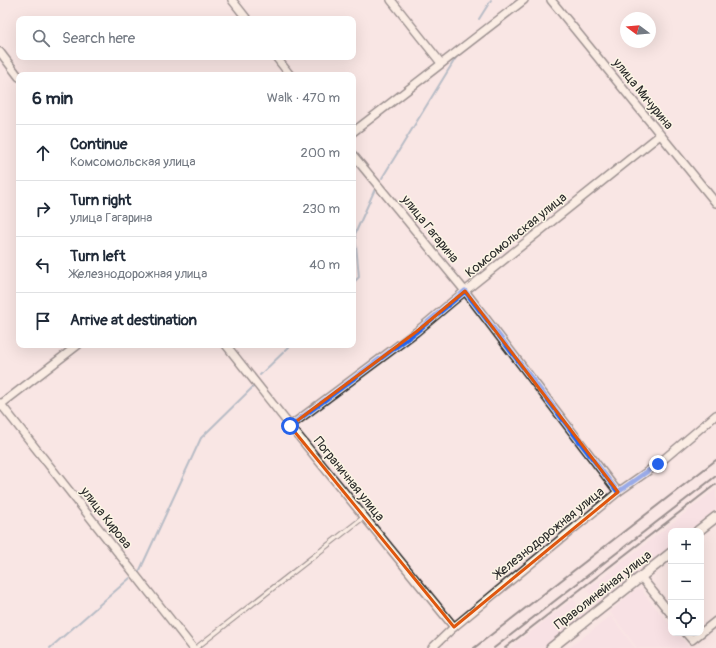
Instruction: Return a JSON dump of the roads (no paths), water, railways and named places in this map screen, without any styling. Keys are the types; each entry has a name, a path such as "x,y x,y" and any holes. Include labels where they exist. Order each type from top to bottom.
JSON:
{"main road":[{"path":"702,528 716,517"},
{"name":"Праволинейная улица","path":"550,648 668,555"}],"street":[{"path":"232,0 245,16"},
{"path":"391,0 441,63"},
{"path":"356,130 524,0"},
{"name":"улица Мичурина","path":"551,0 716,203"},
{"path":"0,52 16,73"},
{"path":"278,60 288,72"},
{"name":"Комсомольская улица","path":"290,426 416,332 660,135"},
{"name":"улица Гагарина","path":"356,159 465,291 618,492"},
{"path":"0,404 74,348"},
{"name":"Пограничная улица","path":"228,348 454,627"},
{"name":"улица Кирова","path":"0,404 193,648"},
{"name":"Железнодорожная улица","path":"432,648 454,627 618,492 658,464 716,415"},
{"path":"641,577 668,610"},
{"path":"704,630 716,621"},
{"path":"689,636 692,640 697,636"}],"lane":[{"path":"196,648 365,517"}],"waterway":[{"path":"479,19 491,0"},
{"path":"382,178 457,56"},
{"path":"356,232 375,189"},
{"path":"356,245 359,277 356,280"},
{"path":"260,375 288,348"},
{"path":"137,572 140,570 201,438 254,386"},
{"path":"50,648 130,578"}],"railway":[{"path":"474,648 716,460"},
{"path":"494,648 716,476"},
{"path":"505,648 716,484"}]}
